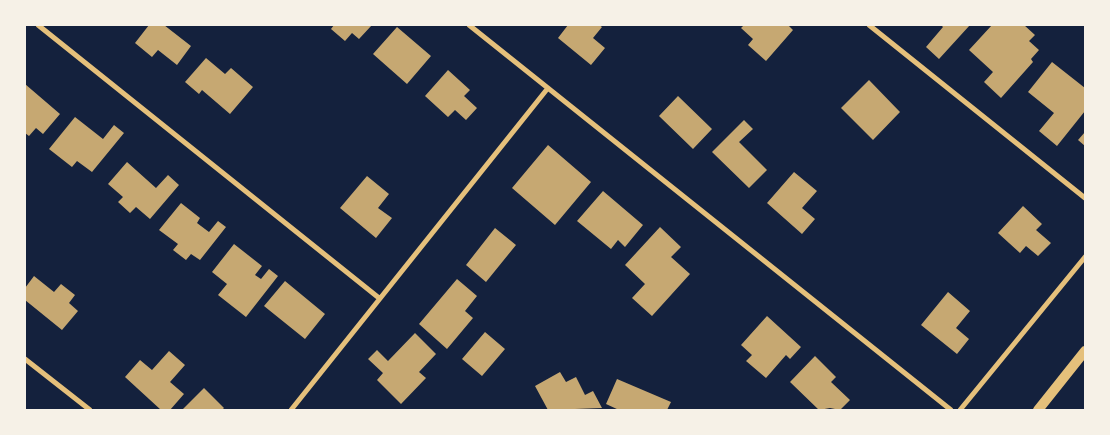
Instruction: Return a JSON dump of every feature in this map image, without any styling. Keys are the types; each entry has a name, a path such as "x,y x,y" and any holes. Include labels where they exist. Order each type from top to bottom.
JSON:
{"main road":[{"path":"1038,410 1085,351"}],"street":[{"path":"38,25 379,298"},
{"path":"469,25 951,410"},
{"path":"869,25 1085,198"},
{"path":"291,410 548,88"},
{"path":"960,410 1085,257"},
{"path":"25,359 90,410"}],"building":[{"path":"149,25 164,25 191,46 177,65 158,50 152,57 135,43"},
{"path":"334,25 372,25 359,39 352,33 345,41 331,29"},
{"path":"568,25 599,25 602,27 593,38 605,48 591,65 558,38"},
{"path":"744,25 788,25 793,30 766,61 748,45 753,39 741,28"},
{"path":"941,25 970,25 939,59 926,47 943,27"},
{"path":"992,25 1024,25 1035,35 1029,41 1039,50 1031,59 1033,62 1001,98 984,82 993,72 969,50"},
{"path":"397,27 431,56 407,84 373,54"},
{"path":"206,58 225,74 231,68 253,87 230,114 202,90 199,94 185,82"},
{"path":"1052,62 1085,88 1085,111 1057,146 1039,131 1054,113 1028,92"},
{"path":"448,70 470,90 464,96 477,108 466,120 455,110 448,117 425,96"},
{"path":"869,80 900,112 873,140 841,108"},
{"path":"25,84 60,114 43,134 36,128 29,136 25,133"},
{"path":"678,96 712,129 693,149 659,116"},
{"path":"75,117 103,139 114,125 124,133 92,172 77,161 72,167 49,149"},
{"path":"744,120 753,129 739,142 767,170 749,188 712,152"},
{"path":"1085,132 1085,146 1078,140"},
{"path":"548,145 591,182 555,225 512,188"},
{"path":"127,162 156,188 168,175 179,185 150,219 136,207 130,213 118,202 123,197 108,184"},
{"path":"794,172 817,191 802,208 815,219 802,234 767,203"},
{"path":"367,176 389,194 378,208 392,218 376,238 340,208"},
{"path":"603,191 643,225 625,247 618,240 611,249 577,221"},
{"path":"181,203 200,218 197,223 209,232 218,221 226,227 200,260 191,254 186,260 173,250 178,244 159,230"},
{"path":"1023,206 1042,224 1036,230 1051,243 1038,256 1026,246 1020,253 998,233"},
{"path":"660,227 681,247 671,257 690,274 652,316 632,298 645,284 625,265"},
{"path":"495,228 516,245 486,282 466,265"},
{"path":"234,244 262,266 255,275 261,279 269,269 278,276 246,317 218,295 227,284 212,272"},
{"path":"34,276 54,292 61,284 75,295 69,303 78,311 62,330 25,300 25,288"},
{"path":"457,279 477,296 465,311 473,318 447,349 419,324"},
{"path":"285,281 325,314 305,339 264,306"},
{"path":"948,292 970,311 956,328 969,339 957,354 921,325"},
{"path":"767,316 801,347 790,359 786,355 766,378 746,361 752,355 741,345"},
{"path":"485,332 505,349 482,376 462,359"},
{"path":"415,333 436,354 419,372 426,378 401,404 377,380 383,373 368,359 377,350 388,361"},
{"path":"169,351 185,365 170,382 184,394 170,410 161,410 125,377 140,360 152,370"},
{"path":"815,356 836,377 831,382 850,400 840,410 830,408 819,410 790,382"},
{"path":"560,372 566,382 576,377 585,395 593,391 602,408 548,410 535,386"},
{"path":"617,379 671,402 667,410 619,410 606,404"},
{"path":"204,388 224,408 222,410 182,410"}]}
